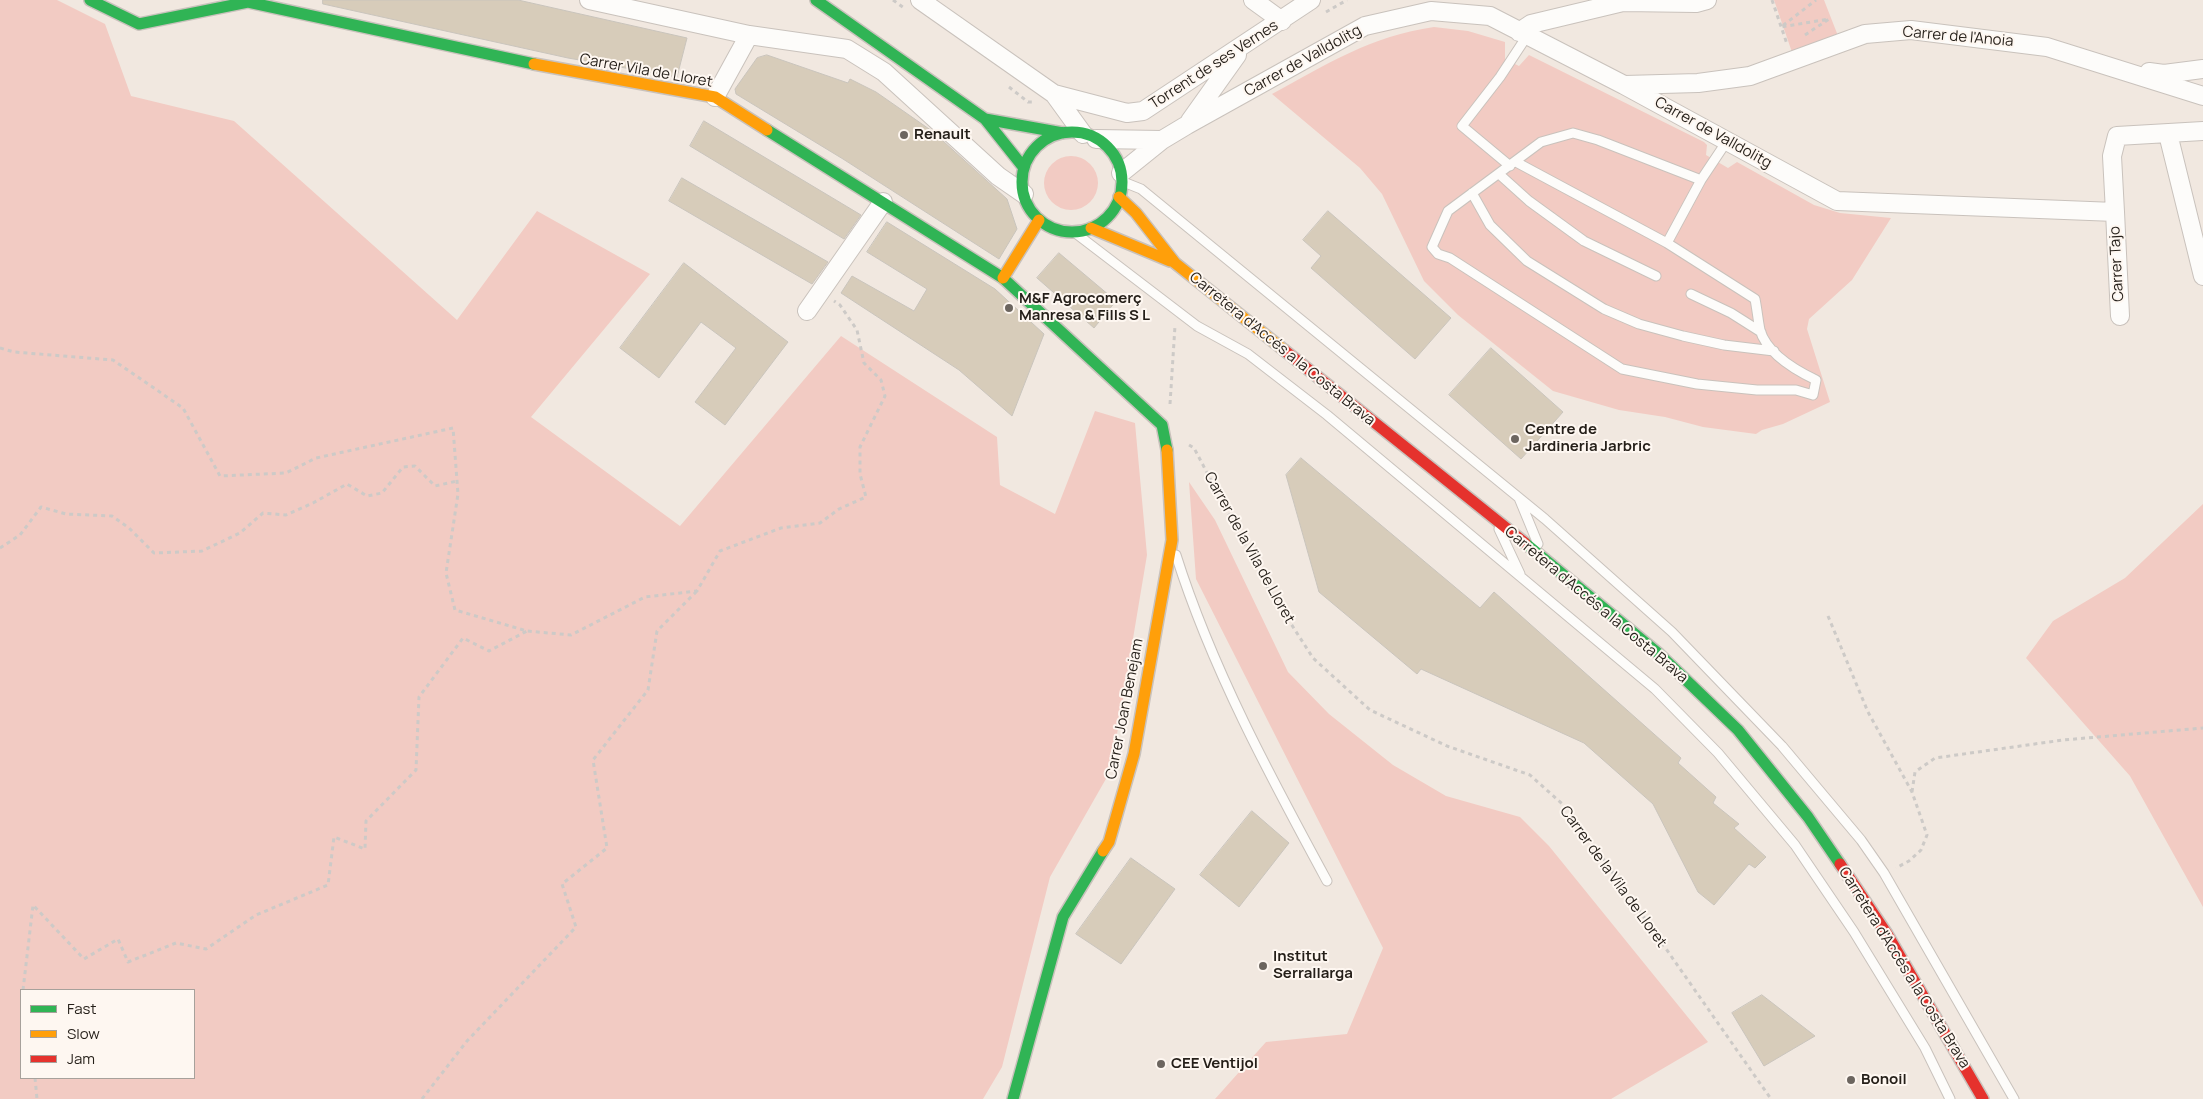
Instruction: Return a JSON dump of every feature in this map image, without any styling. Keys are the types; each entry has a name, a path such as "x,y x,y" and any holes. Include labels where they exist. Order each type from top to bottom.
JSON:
{"main road":[{"name":"Carrer Vila de Lloret","path":"90,0 140,24 248,2 565,71 715,98 1004,278 1162,425"},
{"path":"816,0 985,119 1024,168"},
{"path":"985,119 1090,136 1110,151 1121,177 1119,198 1106,219 1091,228 1074,232 1053,228 1039,220 1030,208 1024,194 1022,181 1024,168 1037,147 1049,138 1063,133"},
{"name":"Carretera d'Accés a la Costa Brava","path":"1119,198 1136,213 1175,263 1548,562 1659,654 1738,730 1808,817 1887,934 1983,1099"},
{"path":"1004,278 1039,220"},
{"name":"Carretera d'Accés a la Costa Brava","path":"1091,228 1175,263"},
{"name":"Carrer Joan Benejam","path":"1013,1099 1063,917 1109,842 1134,754 1172,540 1166,441 1162,425"}],"street":[{"path":"589,0 617,3 749,35 847,49 884,72 998,176 1024,194"},
{"path":"920,0 1054,94 1090,136 1162,140"},
{"path":"1253,0 1282,21"},
{"name":"Torrent de ses Vernes","path":"1054,94 1127,113 1143,111 1282,21 1311,0"},
{"path":"1523,34 1531,24 1623,2 1696,3 1707,0"},
{"name":"Carrer de Valldolitg","path":"1121,177 1162,140 1365,26 1431,11 1490,16 1624,84 1837,201 2115,212"},
{"name":"Carrer de l'Anoia","path":"1624,84 1698,83 1750,76 1864,34 1911,30 2047,47 2203,96"},
{"path":"715,98 749,35"},
{"name":"Carrer de Valldolitg","path":"1187,125 1243,46"},
{"path":"2121,69 2164,74 2203,69"},
{"path":"2115,212 2112,156 2116,136 2168,134 2203,130"},
{"path":"2168,134 2203,276"},
{"path":"807,311 883,202"},
{"name":"Carrer Tajo","path":"2115,212 2120,316"}],"lane":[{"path":"1523,34 1500,77 1462,126 1513,164 1667,244 1755,299 1761,332"},
{"path":"1691,294 1731,313 1761,332 1774,351 1790,368 1816,380 1813,395 1796,390 1757,390 1696,384 1622,369 1450,258 1438,254 1432,247 1448,210 1541,142 1573,134 1598,140 1701,180"},
{"path":"1667,244 1701,180 1727,141"},
{"path":"1499,174 1536,206 1584,241 1656,276"},
{"path":"1121,177 1141,189 1518,498 1672,632 1782,746 1861,840 1884,873 2014,1099"},
{"path":"1472,193 1490,225 1527,261 1604,309 1639,324 1683,336 1724,345 1774,351"},
{"path":"1074,232 1198,326 1255,359 1327,415 1655,690 1718,753 1794,845 1854,932 1925,1048 1950,1099"},
{"path":"1518,498 1529,526 1548,562"},
{"path":"1496,520 1503,540 1521,576"},
{"path":"1172,540 1192,606 1265,766 1327,881"}],"path":[{"path":"1772,0 1788,47"},
{"path":"1781,27 1816,0"},
{"path":"1781,27 1829,19 1805,36"},
{"path":"422,1099 467,1040 576,927 562,884 607,848 593,760 648,690 657,631 697,591 720,551 781,528 820,523 839,509 866,496 860,474 860,447 885,396 881,380 864,363 857,330 840,306 821,293"},
{"path":"1170,407 1172,350 1177,310"},
{"path":"0,348 14,352 113,360 183,408 220,476 286,473 316,458 453,428 458,494 446,573 455,610 527,631 571,634 645,597 697,591"},
{"name":"Carrer de la Vila de Lloret","path":"1186,443 1194,448 1268,588 1313,658 1370,710 1447,746 1530,775 1569,810 1771,1099"},
{"path":"0,548 20,535 40,507 66,514 112,516 129,528 154,553 202,551 240,533 262,514 286,515 313,503 347,484 366,496 382,494 403,467 415,466 435,486 457,481"},
{"path":"1828,616 1868,712 1912,792 1927,835 1921,850 1909,861 1884,873"},
{"path":"23,989 33,904 84,960 118,939 128,962 176,943 206,949 256,915 328,885 334,837 365,849 366,821 416,770 419,697 463,638 488,651 527,631"},
{"path":"1912,792 1915,772 1935,758 2063,740 2203,728"},
{"path":"35,1079 37,1099"}],"shaded area":[{"path":"0,0 57,0 105,24 131,96 234,121 457,320 537,211 650,274 531,417 680,526 841,336 997,437 1000,485 1055,514 1095,411 1135,423 1147,555 1111,770 1050,877 1002,1067 983,1099 0,1099"},
{"path":"1774,0 1824,0 1840,41 1794,58"},
{"path":"1434,27 1468,31 1505,42 1505,59 1519,66 1529,55 1704,142 1707,145 1706,155 1728,168 1737,162 1814,205 1840,213 1891,218 1852,280 1809,319 1807,329 1830,402 1783,424 1762,430 1756,434 1703,427 1665,417 1619,410 1553,391 1458,315 1424,281 1382,194 1360,168 1272,94 1331,62 1370,44 1411,31"},
{"path":"1071,156 1081,158 1090,164 1096,173 1098,183 1096,193 1090,202 1081,208 1071,210 1061,208 1052,202 1046,193 1044,183 1046,173 1052,164 1061,158"},
{"path":"1189,482 1215,520 1288,672 1329,714 1393,765 1446,796 1520,817 1549,846 1708,1042 1611,1099 1215,1099 1266,1042 1347,1034 1383,948 1196,579"},
{"path":"2203,504 2203,907 2130,776 2026,658 2053,621 2125,578"}],"building":[{"path":"323,0 518,0 687,38 677,77 568,58 323,4"},
{"path":"767,55 848,83 850,79 876,92 932,131 1007,199 1017,229 999,259 843,159 736,94 735,89 757,58"},
{"path":"704,121 861,215 844,239 690,146"},
{"path":"682,178 828,262 812,284 669,201"},
{"path":"1328,211 1451,318 1415,359 1311,268 1321,256 1303,240"},
{"path":"887,222 995,289 1044,334 1012,416 959,370 841,293 852,276 914,311 927,289 867,252"},
{"path":"1059,253 1116,301 1094,328 1037,278"},
{"path":"684,263 788,342 725,425 695,402 736,348 701,322 659,378 620,348"},
{"path":"1491,348 1563,412 1521,459 1449,395"},
{"path":"1301,458 1480,608 1494,592 1681,758 1678,763 1716,797 1713,803 1739,824 1734,828 1766,857 1755,868 1749,864 1714,905 1698,892 1653,804 1584,743 1421,669 1417,674 1319,592 1286,475"},
{"path":"1252,811 1289,843 1239,907 1200,875"},
{"path":"1131,858 1175,889 1121,964 1076,934"},
{"path":"1762,995 1815,1036 1764,1066 1732,1013"}],"traffic: fast":[{"path":"90,0 139,24 248,2 534,64"},
{"path":"816,0 985,119 1024,168"},
{"path":"985,119 1063,133"},
{"path":"767,130 1003,278 1162,425 1167,450"},
{"path":"1072,132 1091,136 1107,147 1118,163 1122,182 1118,201 1107,217 1091,228 1072,232 1053,228 1037,217 1026,201 1022,182 1026,163 1037,147 1053,136 1072,132"},
{"path":"1525,543 1659,654 1738,730 1808,817 1840,864"},
{"path":"1013,1099 1063,917 1103,851"}],"traffic: slow":[{"path":"534,64 715,97 767,130"},
{"path":"1119,197 1136,213 1175,263 1284,350"},
{"path":"1003,278 1039,220"},
{"path":"1091,228 1170,261"},
{"path":"1103,851 1109,842 1134,754 1172,540 1167,450"}],"traffic: jam":[{"path":"1284,350 1525,543"},
{"path":"1840,864 1887,934 1983,1099"}],"place":[{"name":"Renault","path":"904,135"},
{"name":"M&F Agrocomerç Manresa & Fills S L","path":"1009,308"},
{"name":"Centre de Jardineria Jarbric","path":"1515,439"},
{"name":"Institut Serrallarga","path":"1263,966"},
{"name":"CEE Ventijol","path":"1161,1064"},
{"name":"Bonoil","path":"1851,1080"}]}
